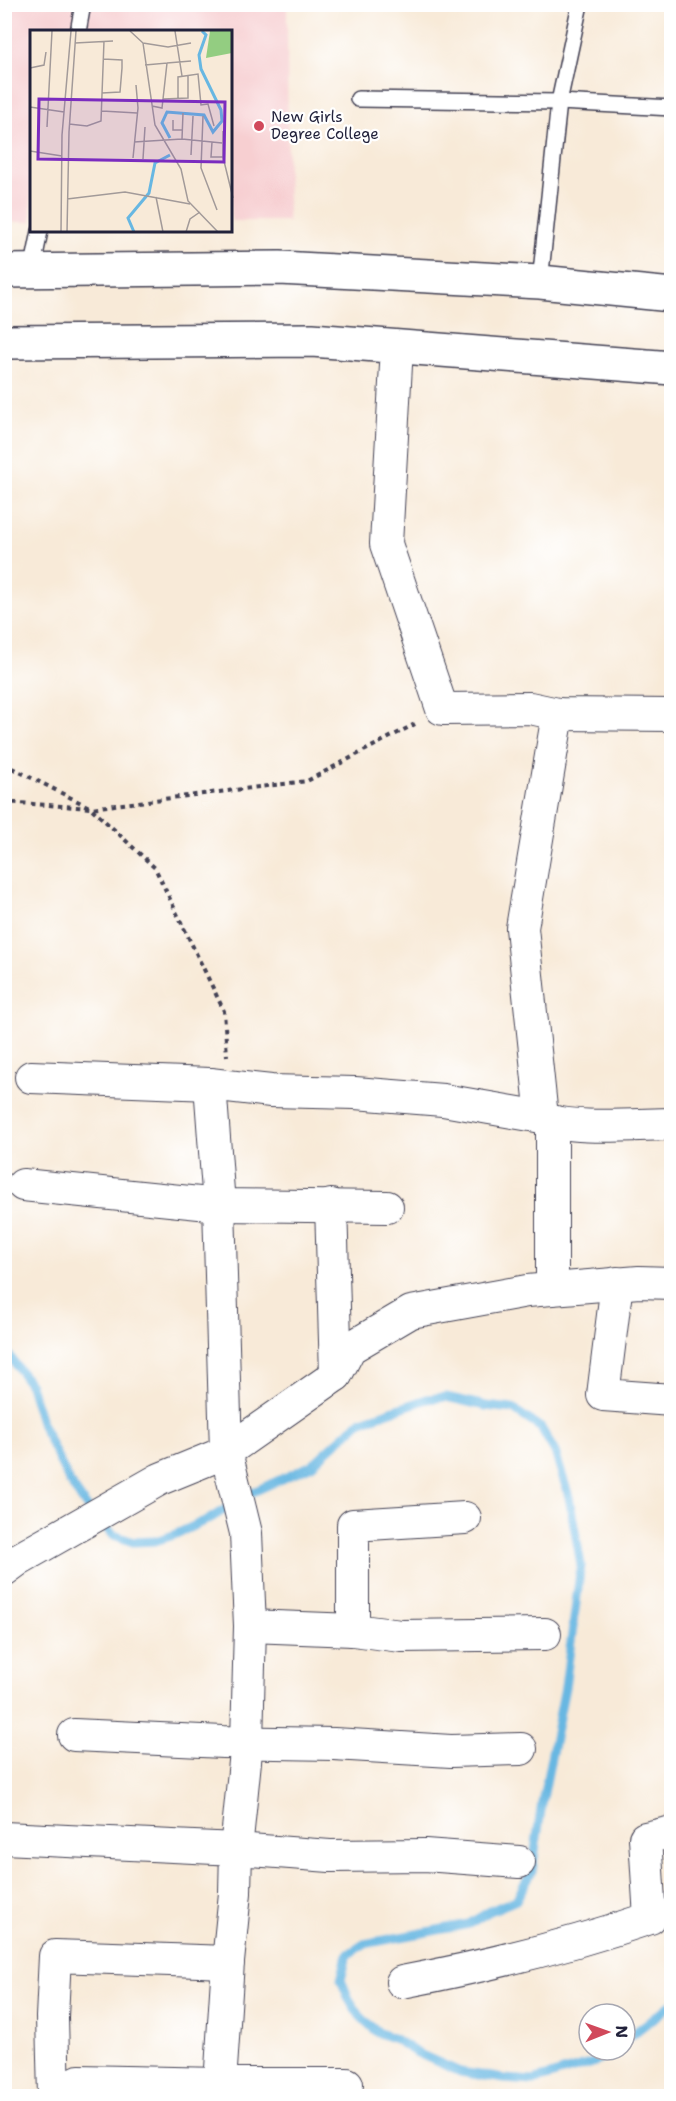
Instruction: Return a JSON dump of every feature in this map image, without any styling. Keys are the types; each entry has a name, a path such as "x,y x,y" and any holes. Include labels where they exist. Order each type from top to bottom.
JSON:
{"main road":[{"path":"18,271 280,268 540,282 672,295"},
{"path":"4,342 181,339 312,340 672,368"}],"street":[{"path":"397,347 386,544 442,709 530,708 558,714 672,715"},
{"path":"552,1289 547,1120 522,928 558,714"},
{"path":"31,1077 219,1085 271,1091 443,1100 547,1120 590,1125 672,1124"},
{"path":"219,1085 219,1205 226,1452 246,1533 250,1626 248,1742 236,1849 235,1893 220,2084"},
{"path":"23,1185 219,1205 387,1207"},
{"path":"331,1205 336,1375"},
{"path":"617,1283 603,1395 672,1400"},
{"path":"12,1564 160,1479 226,1452 336,1375 350,1348 411,1312 526,1291 617,1283 672,1283"},
{"path":"353,1630 353,1525 465,1518"},
{"path":"250,1626 353,1630 400,1636 545,1634"},
{"path":"74,1735 334,1744 451,1751 521,1749"},
{"path":"402,1982 490,1965 593,1938 650,1918 645,1838 672,1832"},
{"path":"4,1838 236,1849 330,1856 425,1855 519,1862"},
{"path":"228,1962 55,1956 51,2096 79,2081 347,2084"}],"lane":[{"path":"78,30 83,4"},
{"path":"540,282 559,102 580,4"},
{"path":"358,99 559,102 672,108"},
{"path":"18,271 39,232"}],"path":[{"path":"4,802 91,808 307,780 442,709"},
{"path":"4,764 91,808 155,868 224,1011 219,1085"}],"shaded area":[{"name":"New Girls Degree College","path":"4,5 287,5 288,221 232,221 232,30 30,30 30,222 5,222"}],"waterway":[{"path":"4,1348 30,1385 42,1425 70,1483 96,1520 114,1535 133,1542 155,1541 211,1518 251,1493 312,1465 359,1422 427,1399 446,1397 486,1406 513,1409 541,1428 555,1452 569,1497 581,1565 565,1687 542,1803 532,1871 516,1900 490,1911 469,1924 364,1944 347,1955 341,1980 360,2016 377,2032 460,2072 533,2081 595,2062"},
{"path":"637,2031 672,2004"}],"place":[{"name":"New Girls Degree College","path":"259,126"}]}
